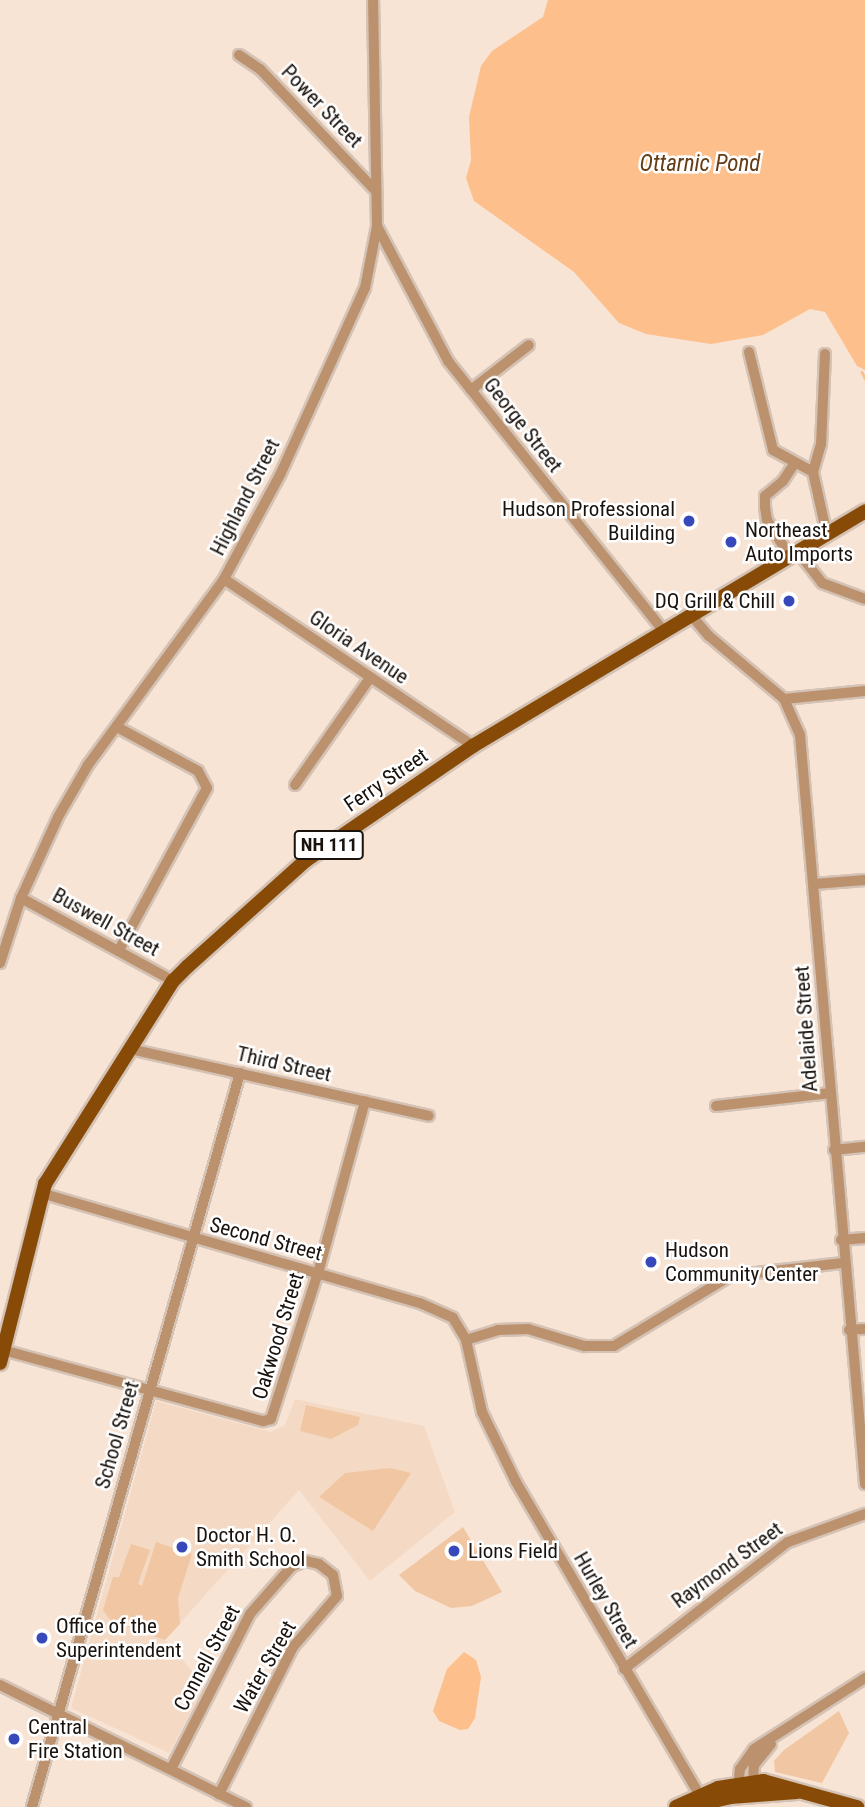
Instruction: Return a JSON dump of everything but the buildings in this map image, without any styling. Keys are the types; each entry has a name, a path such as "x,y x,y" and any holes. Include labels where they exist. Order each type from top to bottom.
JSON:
{"main road":[{"name":"Ferry Street","path":"2,1356 41,1193 173,981 305,862 473,747 865,511"},
{"path":"676,1807 699,1794 753,1788 802,1791 857,1807"},
{"path":"687,1807 738,1790"}],"street":[{"name":"Highland Street","path":"0,963 21,898 73,791 224,579 340,347 369,275 377,226 374,189 373,0"},
{"name":"Power Street","path":"239,55 260,69 374,189"},
{"name":"George Street","path":"377,226 448,361 664,632"},
{"path":"471,390 529,345"},
{"path":"749,352 773,450 794,464 813,472"},
{"path":"825,354 821,444 813,472 827,535"},
{"path":"794,464 783,481 765,496 767,520 794,555 822,583 865,599"},
{"name":"Gloria Avenue","path":"224,579 473,747"},
{"name":"Adelaide Street","path":"692,615 709,636 784,699 796,717 802,745 841,1240 865,1484"},
{"path":"295,785 370,678"},
{"path":"784,699 865,691"},
{"path":"117,727 198,771 207,788 119,950"},
{"path":"814,884 865,880"},
{"name":"Buswell Street","path":"21,898 173,981"},
{"name":"Third Street","path":"130,1049 429,1116"},
{"name":"School Street","path":"33,1807 240,1073"},
{"path":"716,1106 830,1093"},
{"name":"Oakwood Street","path":"150,1392 262,1421 271,1419 318,1273 365,1101"},
{"path":"835,1150 865,1147"},
{"name":"Second Street","path":"41,1193 438,1308 453,1318 466,1340"},
{"path":"841,1240 865,1238"},
{"path":"466,1340 498,1331 528,1329 584,1346 614,1346 730,1276 843,1263"},
{"path":"849,1330 865,1329"},
{"name":"Hurley Street","path":"466,1340 473,1384 505,1460 699,1794"},
{"path":"2,1356 150,1392"},
{"name":"Raymond Street","path":"624,1669 788,1542 865,1514"},
{"name":"Connell Street","path":"171,1769 254,1608 292,1566 306,1561 324,1567"},
{"name":"Water Street","path":"219,1794 293,1647 337,1596 337,1581 324,1567"},
{"path":"738,1790 748,1756 865,1678"},
{"path":"0,1685 246,1807"},
{"path":"753,1788 757,1760 776,1738"}],"shaded area":[{"name":"Doctor H. O. Smith School","path":"295,1399 424,1426 455,1512 370,1581 299,1490 165,1640 205,1685 169,1753 71,1708 156,1401 271,1432 285,1425"},
{"path":"306,1405 360,1417 358,1425 331,1439 300,1431"},
{"path":"390,1468 411,1473 373,1531 319,1497 345,1473"},
{"name":"Lions Field","path":"463,1527 502,1592 472,1606 451,1608 415,1591 399,1575"},
{"path":"156,1542 192,1554 178,1598 180,1624 165,1640 110,1620 103,1610 113,1577 119,1577 131,1544 150,1550 138,1584 142,1586"},
{"path":"839,1711 849,1733 822,1783 775,1772 774,1761 784,1750"}],"water":[{"name":"Ottarnic Pond","path":"548,0 865,0 865,370 857,366 825,312 810,309 763,335 711,344 646,334 619,323 574,272 474,201 466,178 471,160 469,117 481,66 492,51 543,17"},
{"path":"464,1652 476,1660 481,1677 475,1718 468,1729 460,1730 439,1721 433,1711 447,1669"}],"waterway":[{"path":"862,372 865,378"}],"place":[{"name":"Hudson Professional Building","path":"689,521"},
{"name":"Northeast Auto Imports","path":"731,542"},
{"name":"DQ Grill & Chill","path":"789,601"},
{"name":"Hudson Community Center","path":"651,1262"},
{"name":"Doctor H. O. Smith School","path":"182,1547"},
{"name":"Lions Field","path":"454,1551"},
{"name":"Office of the Superintendent","path":"42,1638"},
{"name":"Central Fire Station","path":"14,1739"}]}
